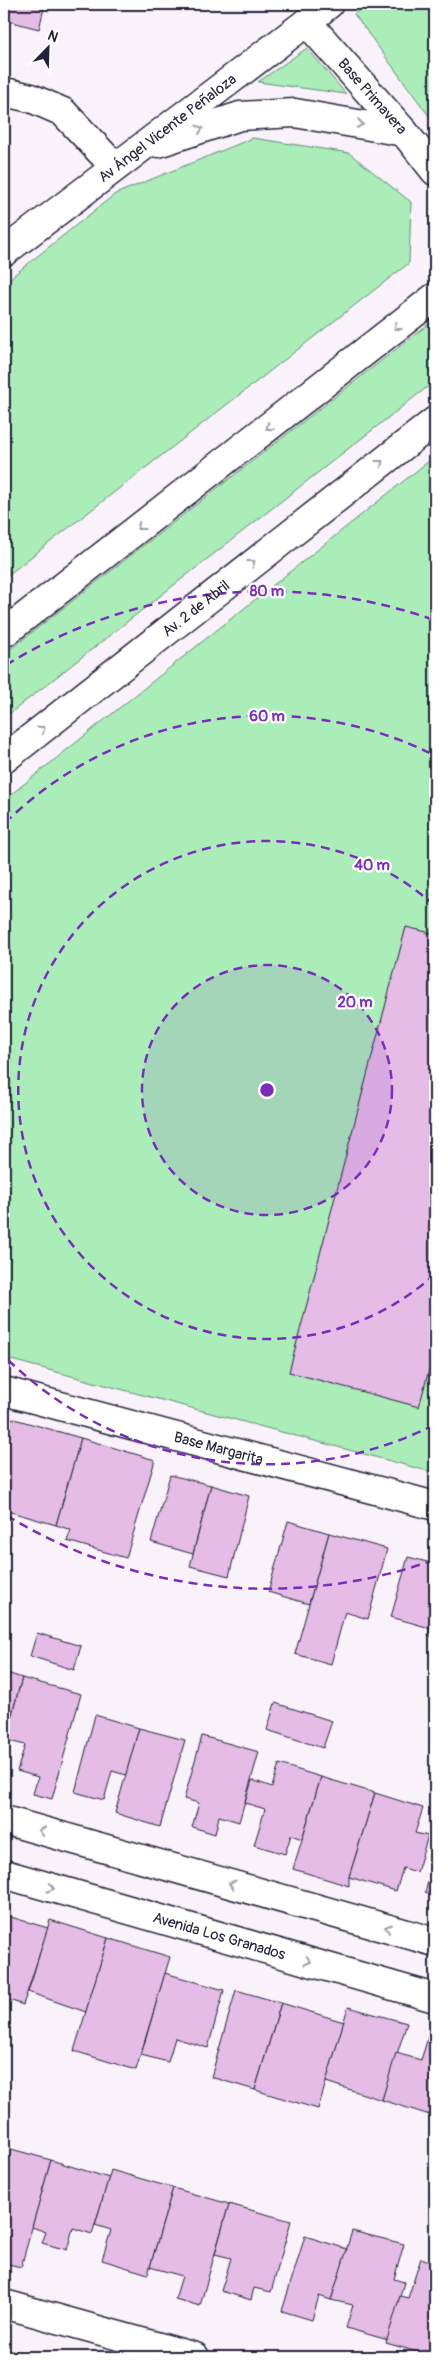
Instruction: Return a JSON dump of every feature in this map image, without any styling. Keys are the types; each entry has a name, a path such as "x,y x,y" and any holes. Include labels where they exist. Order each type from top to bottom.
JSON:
{"street":[{"name":"Av Ángel Vicente Peñaloza","path":"4,252 114,166 329,4"},
{"name":"Base Primavera","path":"307,22 404,132 435,171"},
{"path":"4,92 31,98 63,112 114,166"},
{"path":"137,149 240,116 295,113 404,132"},
{"path":"4,633 435,297"},
{"name":"Av. 2 de Abril","path":"4,759 435,421"},
{"name":"Base Margarita","path":"4,1391 435,1506"},
{"path":"4,1820 435,1942"},
{"name":"Avenida Los Granados","path":"4,1874 435,1998"},
{"path":"4,2304 194,2357"}],"green space":[{"path":"367,4 435,4 435,124 354,14"},
{"path":"307,48 346,94 258,82"},
{"path":"253,138 349,153 411,202 409,263 4,578 4,283 115,194"},
{"path":"435,319 435,381 4,718 4,654"},
{"path":"435,456 435,1473 4,1358 4,800"}],"building":[{"path":"4,4 45,4 39,29 4,20"},
{"path":"406,927 435,934 435,1347 419,1407 289,1372"},
{"path":"4,1416 81,1438 56,1525 4,1510"},
{"path":"81,1438 155,1460 126,1558 67,1541 71,1530 56,1525"},
{"path":"170,1475 211,1485 193,1554 151,1542"},
{"path":"211,1485 249,1496 229,1576 190,1566"},
{"path":"288,1521 329,1533 309,1604 268,1592"},
{"path":"329,1533 387,1549 368,1619 345,1612 331,1664 295,1654"},
{"path":"408,1557 435,1564 435,1609 430,1628 391,1617"},
{"path":"435,1609 435,1637 428,1635"},
{"path":"37,1633 81,1646 74,1670 30,1656"},
{"path":"4,1672 22,1678 4,1742"},
{"path":"22,1678 81,1694 52,1799 33,1794 38,1777 17,1771 25,1745 5,1740"},
{"path":"275,1703 332,1721 323,1748 267,1730"},
{"path":"95,1715 139,1728 126,1775 112,1771 104,1800 75,1792"},
{"path":"139,1728 185,1740 160,1827 115,1813"},
{"path":"202,1736 259,1752 239,1822 219,1816 215,1834 192,1827 199,1803 184,1799"},
{"path":"279,1764 321,1777 302,1839 291,1835 285,1854 254,1845 265,1809 245,1803 252,1780 272,1787"},
{"path":"321,1777 375,1793 349,1877 349,1886 293,1869"},
{"path":"375,1793 423,1808 415,1833 428,1836 417,1872 403,1868 396,1891 349,1877"},
{"path":"435,1857 435,1895 425,1892"},
{"path":"4,1915 48,1928 23,2005 4,1998"},
{"path":"50,1920 108,1938 86,2012 28,1992"},
{"path":"108,1938 170,1957 136,2070 74,2051"},
{"path":"165,1973 224,1990 208,2048 175,2038 168,2062 141,2055"},
{"path":"236,1990 281,2003 255,2090 211,2077"},
{"path":"281,2003 344,2022 318,2109 255,2090"},
{"path":"348,2007 407,2023 382,2100 326,2082"},
{"path":"430,2031 435,2033 435,2107 433,2116 382,2100 396,2053 421,2060"},
{"path":"4,2147 51,2160 21,2267 4,2263"},
{"path":"51,2160 109,2178 92,2234 73,2228 67,2250 42,2243 46,2232 32,2227"},
{"path":"111,2170 173,2188 148,2274 102,2260 111,2230 95,2225"},
{"path":"173,2188 229,2204 200,2306 175,2299 182,2276 150,2267"},
{"path":"229,2204 291,2221 271,2292 254,2288 251,2300 221,2291 231,2258 215,2254"},
{"path":"352,2231 404,2244 394,2279 404,2282 388,2340 346,2328 353,2305 331,2300"},
{"path":"305,2236 347,2249 331,2300 319,2296 312,2320 282,2311"},
{"path":"421,2258 435,2263 435,2357 386,2343 400,2296 408,2298"}]}
